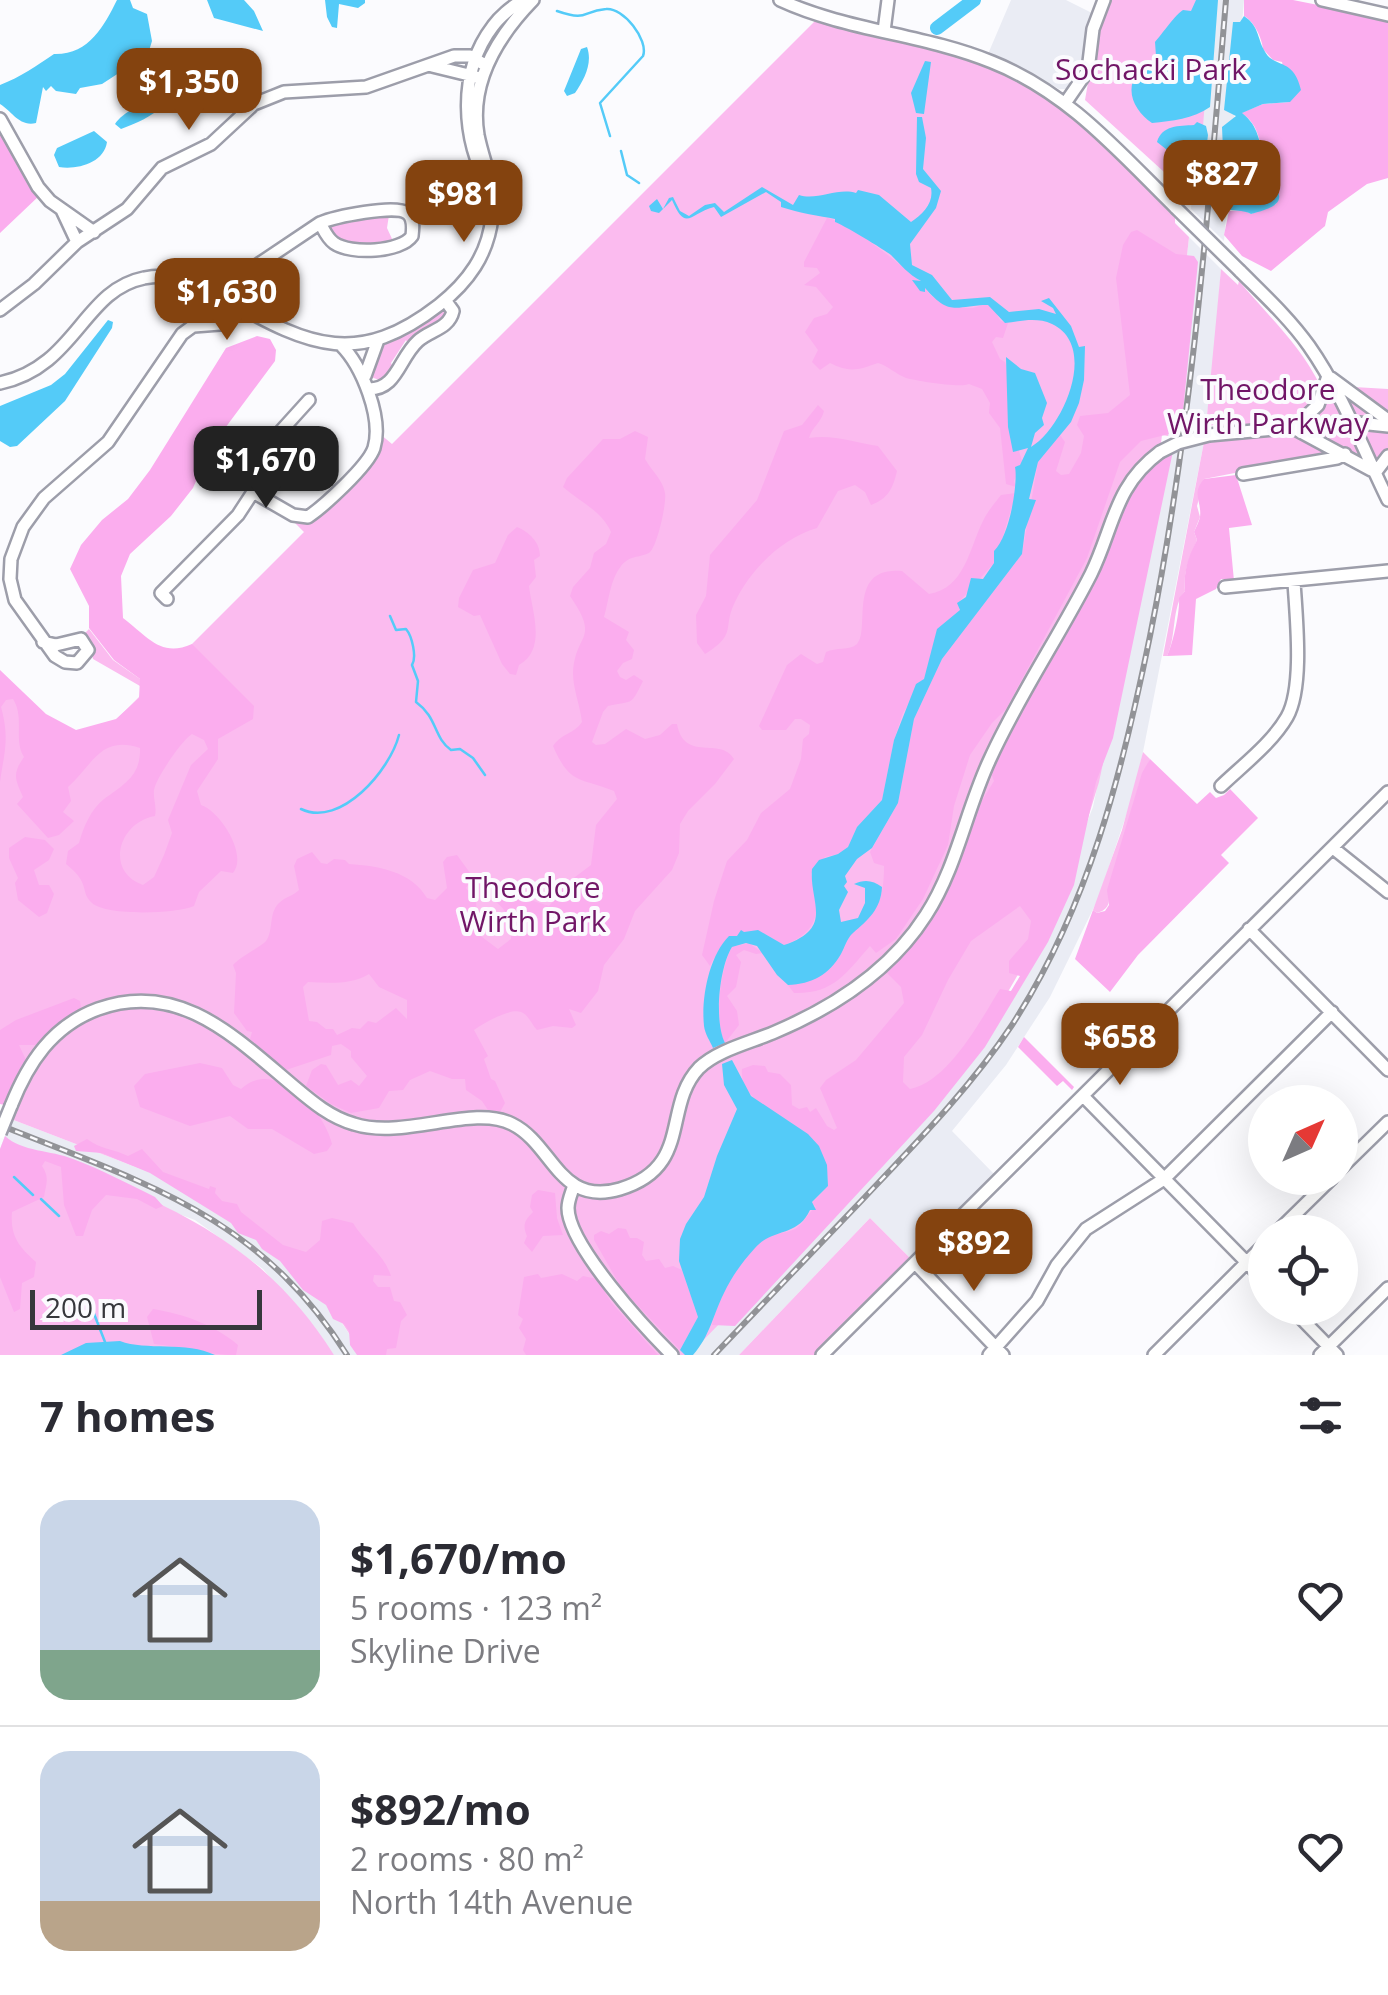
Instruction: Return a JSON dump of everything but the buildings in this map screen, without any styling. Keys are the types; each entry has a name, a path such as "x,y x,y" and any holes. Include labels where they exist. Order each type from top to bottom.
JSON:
{"street":[{"path":"0,384 29,374 52,360 104,299 130,282 170,276 188,280 303,338 341,345 378,340 404,330 445,300 462,285 483,254 492,221 492,180 478,134 478,69 493,25 522,0"},
{"path":"478,69 533,0"},
{"path":"780,0 989,60 1018,72 1066,102 1295,328 1328,376 1350,422 1381,471 1388,500"},
{"path":"884,31 888,0"},
{"path":"1066,102 1088,70 1093,29 1104,0"},
{"path":"1322,0 1388,14"},
{"path":"0,310 34,284 77,242 127,209 162,168 211,144 254,104 284,92 366,88 454,56 478,69"},
{"path":"0,119 38,187 94,232"},
{"path":"62,210 77,242"},
{"path":"43,642 14,600 6,548 38,504 102,448 190,326 212,312 229,284 320,223 344,215 401,210 410,216 413,225 412,236 401,246 356,250 334,242 320,223"},
{"path":"244,308 243,289 249,272"},
{"path":"341,345 366,383 376,390 390,382 416,343 450,322 454,311 445,300"},
{"path":"190,326 220,324 244,308"},
{"path":"252,492 304,518 371,455 376,439 366,383 378,340"},
{"path":"1328,376 1388,423"},
{"path":"1293,428 1313,412 1328,376"},
{"path":"168,599 161,592 230,524 252,492 270,442 308,400"},
{"path":"0,1133 23,1075 37,1054 72,1023 114,1004 159,1002 184,1007 218,1025 322,1109 342,1120 389,1130 483,1118 506,1121 520,1129 574,1185 595,1191 619,1189 656,1167 672,1144 689,1084 702,1066 843,998 880,968 926,915 951,868 991,756 1093,569 1122,491 1137,471 1178,442 1210,435 1350,422 1388,423"},
{"path":"1293,428 1381,471"},
{"path":"1244,474 1345,454"},
{"path":"1381,471 1388,456"},
{"path":"1225,587 1388,571"},
{"path":"1222,786 1290,712 1295,690 1294,582"},
{"path":"822,1355 1388,792"},
{"path":"1333,848 1388,892"},
{"path":"1248,929 1388,1070"},
{"path":"915,1263 996,1353 1086,1230 1164,1179 1332,1012"},
{"path":"1083,1096 1246,1262 1154,1355"},
{"path":"1358,1152 1388,1122"},
{"path":"574,1185 568,1208 578,1235 610,1286 672,1355"},
{"path":"1294,1215 1315,1195"},
{"path":"1306,1325 1329,1352 1388,1288"}],"shaded area":[{"path":"1011,0 1066,0 1094,14 1085,67 1068,89 1059,89 988,54"},
{"path":"1208,0 1244,0 1224,241 1191,209"},
{"path":"1189,237 1221,269 1216,335 1206,426 1168,436"},
{"path":"1204,442 1143,752 1133,795 1098,899 1050,997 1006,1065 952,1131 995,1175 911,1259 870,1218 739,1355 689,1355 987,1028 1017,982 1045,928 1093,807 1165,456"},
{"path":"11,1119 185,1186 225,1209 332,1308 363,1355 334,1355 263,1269 195,1220 0,1149"}],"green space":[{"name":"Sochacki Park","path":"1108,0 1213,0 1197,202 1085,100 1099,20"},
{"path":"1244,0 1293,0 1388,19 1388,178 1367,184 1328,212 1325,226 1271,271 1242,256 1224,235 1229,211 1251,214 1276,204 1278,198 1256,129 1241,113 1263,104 1290,102 1282,62 1273,60 1263,49 1257,30 1244,16"},
{"name":"Theodore Wirth Park","path":"815,21 968,60 1026,85 1070,113 1102,141 1189,237 1168,436 1162,435 1147,558 1099,782 1078,851 1045,928 987,1028 826,1214 689,1355 363,1355 300,1271 185,1186 11,1119 15,1108 0,1104 0,672 81,755 304,532 293,521 326,510 380,434 392,444"},
{"path":"0,128 40,195 0,233"},
{"path":"389,215 387,228 393,241 347,245 328,229 338,221"},
{"path":"827,218 873,244 918,279 933,297 967,308 991,306 1001,321 1008,323 1003,338 996,337 992,342 1009,375 1008,414 1022,461 1014,481 1016,487 1006,484 1000,428 989,413 990,403 982,389 969,384 906,378 878,363 854,369 830,363 820,370 812,362 818,350 805,332 814,318 827,314 833,307 816,287 804,285 820,273 817,268 804,267 804,262"},
{"path":"1137,230 1176,254 1194,256 1198,262 1181,431 1141,441 1120,462 1087,558 1006,709 970,755 954,806 948,845 923,899 896,939 876,953 870,946 829,986 794,993 788,985 804,982 831,967 850,935 877,904 883,888 884,866 874,863 870,852 898,803 914,719 942,659 1022,554 1038,462 1060,435 1065,442 1056,471 1069,474 1081,453 1084,436 1077,425 1080,416 1108,413 1130,395 1116,278 1123,245 1131,232"},
{"name":"Theodore Wirth Parkway","path":"1221,269 1238,285 1239,281 1282,330 1320,385 1388,389 1388,461 1348,451 1204,479 1197,506 1200,517 1194,532 1197,540 1186,570 1185,591 1178,605 1170,648 1167,656 1163,656 1204,442 1208,441 1210,431 1216,430 1215,425 1206,426"},
{"path":"445,308 449,314 408,344 406,340 391,363 394,369 382,381 371,377 369,372 381,345"},
{"path":"257,336 270,339 276,350 275,361 211,447 193,488 171,516 130,554 121,576 123,618 163,647 192,644 254,706 253,719 218,739 218,759 197,791 201,805 217,816 230,835 237,865 233,873 221,871 199,892 194,906 157,912 111,910 88,898 81,879 66,864 68,851 79,843 95,808 135,772 140,748 115,746 98,754 68,787 71,801 63,812 74,821 59,835 48,838 17,804 23,797 16,772 24,757 13,699 6,700 1,707 6,737 0,782 0,670 46,714 76,730 116,719 139,698 140,679 114,660 89,628 89,606 70,569 81,545 102,520 128,499 150,470 226,348","holes":["192,734 204,740 208,749 191,765 168,820 172,833 164,855 154,877 143,885 123,869 120,859 125,837 132,827 155,816 156,784 182,744"]},
{"path":"818,405 824,411 809,438 878,446 897,471 891,488 882,500 871,505 865,492 855,485 838,491 817,528 780,547 750,578 731,611 726,636 705,654 697,643 696,615 706,596 710,555 757,500 784,431 802,425"},
{"path":"635,431 648,437 645,459 662,484 665,498 652,549 621,566 604,617 629,632 626,640 634,650 632,659 617,671 620,677 626,680 634,675 643,681 630,701 608,706 592,742 605,744 626,729 645,739 677,724 687,743 721,749 734,759 680,824 679,853 672,870 635,911 624,939 604,965 598,991 581,1013 569,1009 576,1025 537,1030 526,1015 516,1011 474,1030 488,1056 484,1059 491,1079 505,1103 500,1112 488,1110 466,1090 465,1079 430,1071 410,1080 403,1090 389,1091 379,1108 351,1113 306,1086 312,1070 321,1064 326,1065 338,1085 351,1080 359,1086 367,1076 351,1057 351,1051 341,1044 332,1046 331,1055 286,1070 250,1039 252,1032 234,1013 233,965 266,941 276,907 299,890 294,866 297,859 312,852 321,863 345,860 393,872 435,900 447,888 443,862 457,855 473,877 466,888 476,901 478,934 498,949 511,939 511,932 506,914 488,897 492,888 510,886 524,898 549,906 559,889 591,865 596,825 617,799 614,791 571,774 553,746 582,722 573,673 585,629 570,596 611,532 596,512 563,487 603,439 620,439","holes":["369,974 379,987 407,1000 407,1019 396,1008 376,1023 368,1021 360,1029 337,1035 333,1029 309,1021 303,987 308,982 347,982"]},
{"path":"1173,451 1113,738 1096,782 1074,885 1048,942 985,1047 934,1111 735,1326 712,1325 725,1290 748,1254 765,1238 798,1227 828,1186 825,1162 815,1143 754,1098 744,1085 742,1069 765,1066 768,1072 780,1074 791,1085 792,1105 799,1109 807,1107 810,1112 816,1108 827,1126 837,1128 820,1088 856,1060 904,1003 901,987 887,973 909,950 947,892 972,817 994,781 991,773 1003,747 1097,573 1126,506 1157,462","holes":["1020,906 1031,921 1028,939 1009,961 1009,973 1020,976 1011,991 1000,989 950,1062 924,1084 910,1089 903,1082 904,1057 922,1035 971,941"]},
{"path":"1236,475 1252,525 1229,528 1234,581 1221,579 1216,589 1196,599 1192,655 1167,656 1179,598 1185,591 1187,564 1197,540 1194,532 1200,517 1198,489 1204,479"},
{"path":"1016,493 1000,546 994,551 994,563 958,603 960,611 934,646 924,679 903,713 882,800 857,827 848,847 825,857 811,874 816,897 812,925 806,933 784,945 762,933 738,936 718,952 710,966 702,955 727,861 747,840 761,813 790,789 801,759 803,739 809,734 810,725 801,719 795,719 786,730 762,730 759,726 787,665 801,654 817,664 823,662 826,652 857,644 867,588 873,578 885,572 902,571 929,594 951,584 964,566 989,511 1001,495"},
{"path":"517,527 533,538 540,556 534,560 536,577 529,586 535,618 533,650 519,665 516,675 502,664 480,615 458,607 473,570 495,563 508,535"},
{"path":"89,629 113,660 140,679 140,686 93,659 82,636"},
{"path":"1143,752 1150,759 1139,785 1108,903 1097,913 1093,910 1122,830"},
{"path":"1150,759 1197,804 1210,792 1216,798 1230,789 1258,818 1221,855 1229,863 1138,955 1110,992 1075,959 1093,910 1105,911 1109,905 1107,890 1142,773"},
{"path":"25,837 45,840 54,849 49,860 34,870 39,885 49,885 54,894 47,913 39,917 18,900 18,878 9,858 9,848"},
{"path":"749,943 763,953 744,950 736,955 741,962 736,987 727,996 737,1011 739,1025 725,1043 719,1009 724,968 732,947"},
{"path":"74,998 80,1001 81,1009 37,1045 19,1045 26,1060 6,1104 0,1104 0,1030"},
{"path":"1024,1037 1074,1087 1072,1090 1063,1081 1057,1086 1018,1047"},
{"path":"200,1063 222,1068 233,1085 241,1089 269,1079 283,1083 309,1103 332,1144 327,1151 314,1154 272,1129 248,1129 230,1116 190,1126 140,1107 134,1086 145,1074"},
{"path":"5,1136 20,1145 94,1167 155,1197 163,1206 156,1209 137,1199 106,1195 92,1210 83,1236 76,1236 64,1205 61,1167 45,1161 44,1197 12,1212 17,1240 36,1262 34,1277 22,1283 20,1309 14,1312 0,1277 0,1149"},
{"path":"87,1139 128,1156 142,1149 163,1172 216,1188 215,1193 222,1201 237,1204 241,1212 283,1245 306,1252 320,1240 322,1221 332,1218 353,1223 384,1261 391,1276 374,1275 373,1281 378,1287 390,1287 394,1301 400,1302 407,1315 401,1321 396,1348 387,1349 386,1355 357,1355 344,1324 333,1319 326,1305 303,1290 280,1261 256,1240 238,1233 231,1223 150,1173 102,1153 76,1151 74,1146"},
{"path":"0,1152 41,1158 104,1180 205,1228 262,1270 288,1295 334,1355 0,1355"},
{"path":"538,1190 555,1193 563,1235 543,1236 532,1252 524,1243 525,1226 533,1212 532,1195"},
{"path":"870,1218 911,1259 815,1355 739,1355"},
{"path":"618,1228 626,1229 630,1238 644,1242 642,1255 646,1261 659,1259 665,1268 682,1270 698,1317 680,1350 622,1289 594,1240 594,1235 601,1231 609,1234"},
{"path":"538,1274 541,1278 562,1274 577,1281 583,1276 597,1279 611,1302 658,1355 526,1355 526,1339 519,1328 523,1319 518,1315 524,1277"},
{"path":"153,1309 209,1326 238,1345 236,1355 154,1344 147,1317"}],"water":[{"path":"117,0 130,0 133,8 147,14 152,41 148,54 102,84 80,88 76,94 56,91 51,86 46,91 43,87 36,123 20,121 0,104 0,85 54,54 77,50 86,44 101,29"},
{"path":"207,0 244,0 263,31 214,18"},
{"path":"325,0 365,3 358,8 339,4 337,28 332,27 327,17"},
{"path":"1196,0 1218,0 1210,107 1189,117 1152,123 1134,101 1133,80 1156,56 1155,42 1180,12 1191,11"},
{"path":"1244,16 1255,28 1268,56 1293,72 1301,90 1290,102 1263,104 1242,113 1255,129 1279,194 1275,205 1251,214 1227,209 1216,199 1222,127 1236,116 1224,110 1233,22 1240,22"},
{"path":"587,47 589,59 584,77 575,93 567,96 564,91 581,49"},
{"path":"925,61 931,62 924,114 916,113 911,93"},
{"path":"157,102 162,106 143,119 121,129 115,124 133,109"},
{"path":"917,117 922,117 926,138 923,169 941,191 936,208 910,244 912,265 932,275 952,300 990,297 1009,312 1039,309 1056,314 1041,301 1049,298 1071,326 1079,347 1085,346 1079,403 1071,422 1038,462 1029,499 1036,500 1025,530 1022,554 942,659 914,719 898,803 872,848 857,859 845,876 848,892 839,910 841,922 858,918 865,903 865,888 854,884 858,882 868,881 882,887 876,908 851,935 831,968 805,983 788,985 757,946 746,943 732,947 720,995 725,1043 713,1048 705,1029 704,1003 708,978 722,944 741,930 758,930 784,945 809,931 816,913 812,869 819,860 848,847 857,827 882,800 894,740 916,684 924,679 937,629 960,610 957,603 966,597 971,578 983,579 994,563 994,551 1005,533 1012,507 1015,467 1028,448 1013,452 1008,427 1006,357 1021,369 1035,373 1047,403 1044,425 1035,433 1031,447 1043,437 1064,406 1071,387 1073,350 1066,335 1052,324 1035,320 1005,323 988,305 948,307 925,288 925,292 920,291 912,280 921,281 891,255 835,219 781,207 781,202 766,192 721,217 714,207 685,218 672,200 663,209 673,197 680,211 689,216 715,203 724,212 762,187 793,205 799,195 858,190 879,195 911,222 931,199 931,188 919,182"},
{"path":"1197,122 1206,126 1208,135 1202,183 1195,172 1157,142 1167,129"},
{"path":"94,131 107,142 101,155 81,166 59,167 54,155 57,148"},
{"path":"657,199 663,209 659,213 649,206"},
{"path":"108,320 113,322 112,328 65,401 17,446 0,441 0,406 51,385 65,374"},
{"path":"732,1060 751,1096 808,1134 819,1146 827,1165 828,1186 812,1202 816,1210 810,1210 799,1225 769,1237 751,1253 727,1287 699,1348 693,1355 685,1355 680,1350 698,1317 679,1261 680,1239 704,1197 737,1109 724,1085 722,1064"},
{"path":"120,1341 192,1348 215,1355 61,1355 86,1343"}],"waterway":[{"path":"937,28 974,0"},
{"path":"557,11 580,16 613,10 627,19 642,42 643,56 600,103 610,136"},
{"path":"621,151 627,175 639,183"},
{"path":"390,616 396,630 406,629 412,641 412,665 418,681 416,702 428,714 445,745 473,758 485,775"},
{"path":"301,809 316,813 332,810 362,792 386,764 399,735"},
{"path":"14,1177 33,1195"},
{"path":"41,1199 59,1216"},
{"path":"91,1306 105,1342"}],"railway":[{"path":"714,1355 904,1156 979,1071 1039,980 1082,886 1127,738 1165,557 1197,319 1226,0"},
{"path":"0,1125 150,1186 237,1236 276,1268 313,1307 347,1355"}]}
